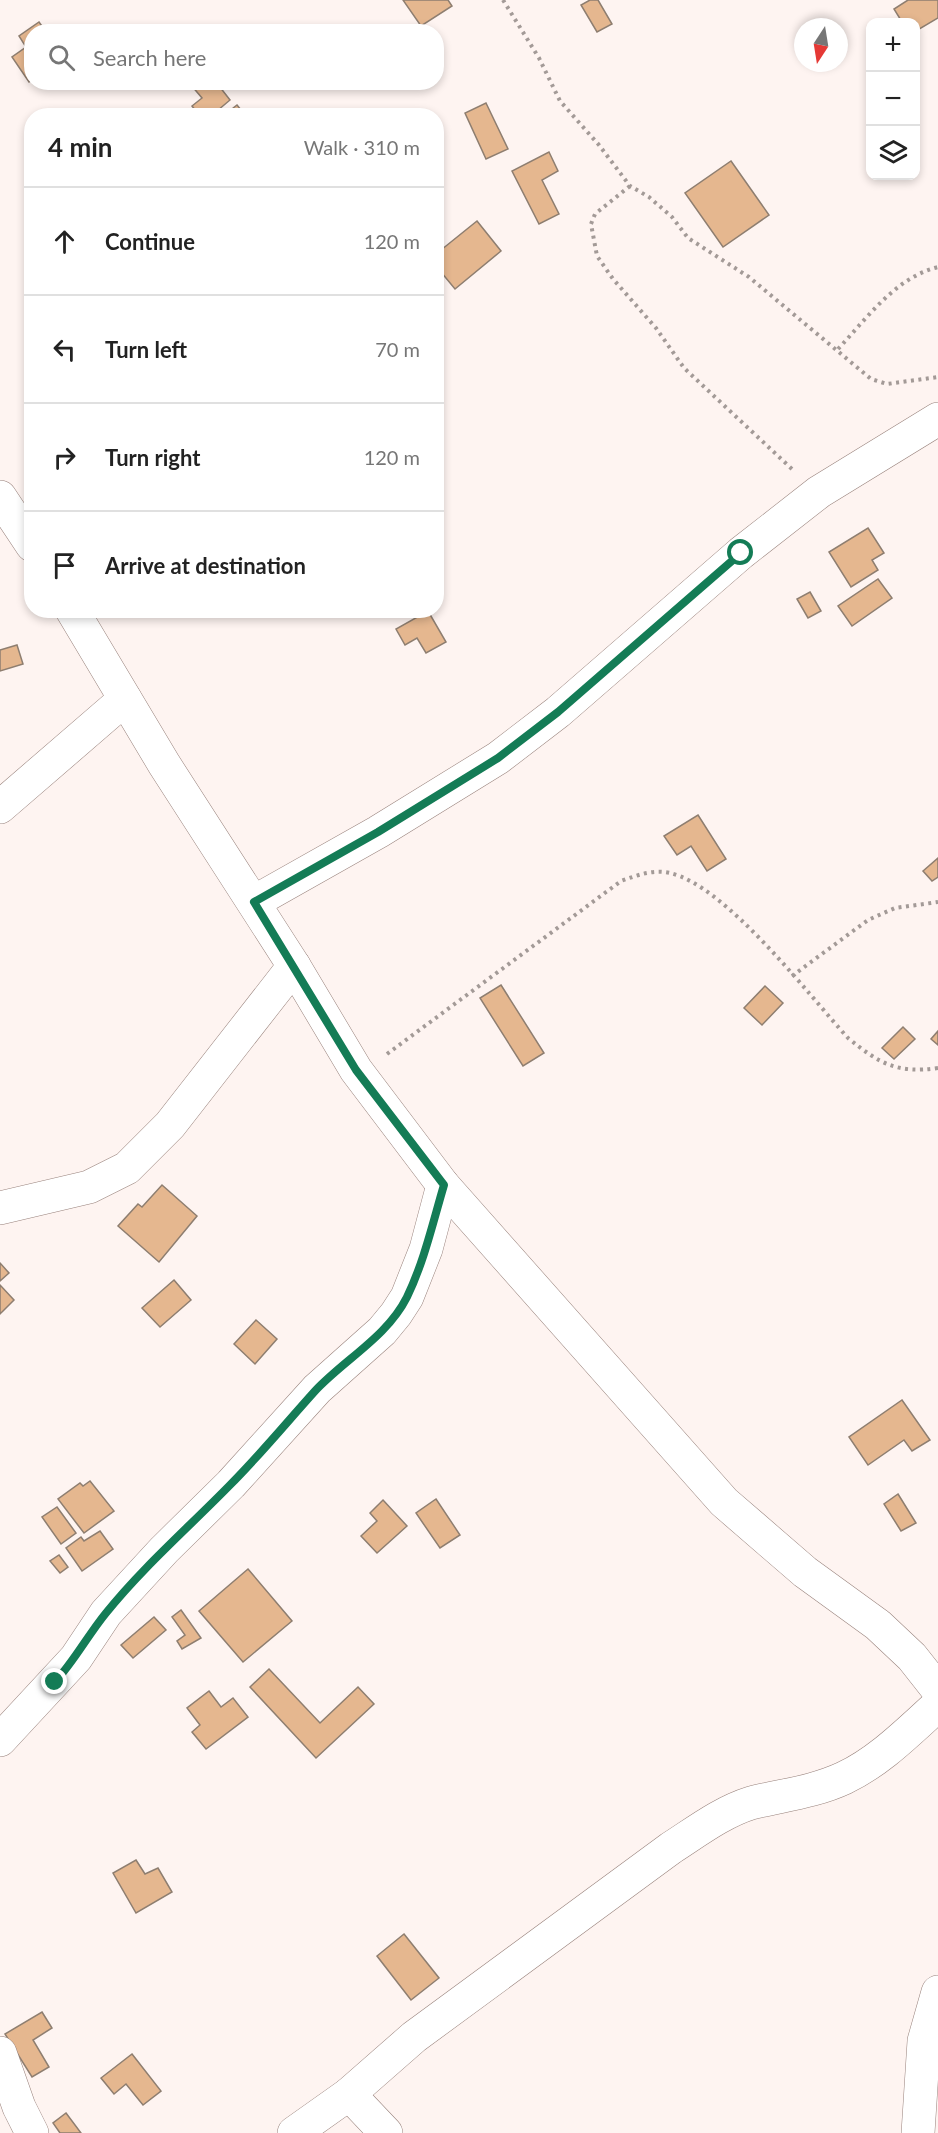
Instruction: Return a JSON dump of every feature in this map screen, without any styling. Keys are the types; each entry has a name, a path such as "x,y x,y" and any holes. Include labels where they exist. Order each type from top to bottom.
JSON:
{"street":[{"path":"254,902 378,832 498,758 558,712 741,553 819,492 938,419"},
{"path":"0,497 24,533"},
{"path":"77,618 164,764 254,902 356,1070 444,1185 724,1502 805,1572 878,1625 912,1657 938,1690"},
{"path":"0,807 125,699"},
{"path":"0,1208 89,1187 127,1168 170,1125 294,966"},
{"path":"0,1740 76,1658 106,1613 164,1550 231,1484 317,1389 382,1331 396,1314 407,1298 426,1250 444,1185"},
{"path":"294,2133 349,2094 414,2037 671,1848 714,1820 749,1804 817,1790 847,1777 891,1748 938,1705"},
{"path":"918,2133 924,2041 938,1992"},
{"path":"0,2053 19,2107 32,2133"},
{"path":"349,2094 386,2133"}],"path":[{"path":"504,0 539,58 560,101 599,145 630,186 649,197 672,217 688,238 749,277 838,349 871,379 887,384 938,377"},
{"path":"630,186 594,214 591,224 597,256 613,279 656,328 684,368 762,443 819,492"},
{"path":"838,349 890,293 921,272 938,267"},
{"path":"344,1050 376,1056 387,1054 585,905 621,881 648,872 673,874 717,897 848,1038 872,1058 901,1068 938,1068"},
{"path":"792,976 868,920 895,908 938,902"}],"building":[{"path":"403,0 448,0 452,6 424,24 420,24"},
{"path":"590,0 598,0 612,24 597,32 581,5"},
{"path":"908,0 938,0 938,18 920,29 920,18 900,18 894,9"},
{"path":"24,32 24,44 19,36"},
{"path":"24,48 24,75 12,57"},
{"path":"195,90 222,90 230,100 220,108 194,108 192,106 202,98"},
{"path":"486,103 508,149 486,159 465,113"},
{"path":"549,152 558,171 542,180 559,214 539,224 512,171"},
{"path":"731,161 769,215 723,247 685,193"},
{"path":"477,221 501,251 455,289 444,276 444,248"},
{"path":"868,528 884,553 872,560 878,570 851,587 829,552"},
{"path":"878,579 892,598 852,626 838,606"},
{"path":"810,592 821,611 808,618 797,599"},
{"path":"416,618 432,618 446,642 426,653 417,638 405,645 396,629"},
{"path":"17,645 23,664 0,671 0,650"},
{"path":"698,815 726,859 707,871 691,846 677,855 664,836"},
{"path":"938,858 938,877 932,881 923,871"},
{"path":"501,985 544,1053 523,1066 480,998"},
{"path":"765,986 783,1003 762,1025 744,1008"},
{"path":"903,1027 915,1039 894,1059 882,1048"},
{"path":"938,1031 938,1045 931,1039"},
{"path":"162,1185 197,1216 159,1262 118,1226 138,1204 142,1207"},
{"path":"0,1263 9,1273 0,1281"},
{"path":"174,1280 191,1300 160,1327 142,1308"},
{"path":"0,1285 14,1300 0,1314"},
{"path":"256,1320 277,1339 255,1364 234,1344"},
{"path":"902,1400 930,1440 912,1451 904,1440 868,1465 849,1437"},
{"path":"90,1481 114,1511 84,1533 58,1499 80,1483 83,1486"},
{"path":"898,1494 916,1523 901,1531 884,1504"},
{"path":"436,1499 460,1535 440,1548 416,1513"},
{"path":"383,1500 407,1526 377,1553 361,1536 377,1521 370,1513"},
{"path":"57,1507 76,1533 61,1544 42,1517"},
{"path":"100,1531 113,1549 82,1571 66,1548 81,1537 84,1541"},
{"path":"59,1555 68,1567 60,1573 50,1561"},
{"path":"248,1569 292,1621 243,1662 199,1611"},
{"path":"181,1610 201,1638 182,1649 177,1641 185,1635 172,1617"},
{"path":"154,1617 166,1630 133,1658 121,1645"},
{"path":"269,1669 320,1723 358,1687 374,1704 316,1758 250,1687"},
{"path":"209,1691 221,1707 233,1698 248,1717 206,1749 192,1732 200,1725 187,1708"},
{"path":"136,1860 145,1874 158,1868 172,1892 136,1913 113,1873"},
{"path":"404,1934 439,1978 411,2000 377,1956"},
{"path":"42,2012 52,2028 33,2040 49,2067 32,2077 5,2034"},
{"path":"132,2054 161,2091 143,2105 126,2084 114,2094 101,2078"},
{"path":"66,2113 81,2133 60,2133 53,2123"}],"route":[{"path":"55,1682 76,1658 106,1613 164,1550 231,1484 317,1389 382,1331 396,1314 407,1298 426,1250 444,1185 356,1070 254,902 378,832 498,758 558,712 741,553"}]}
